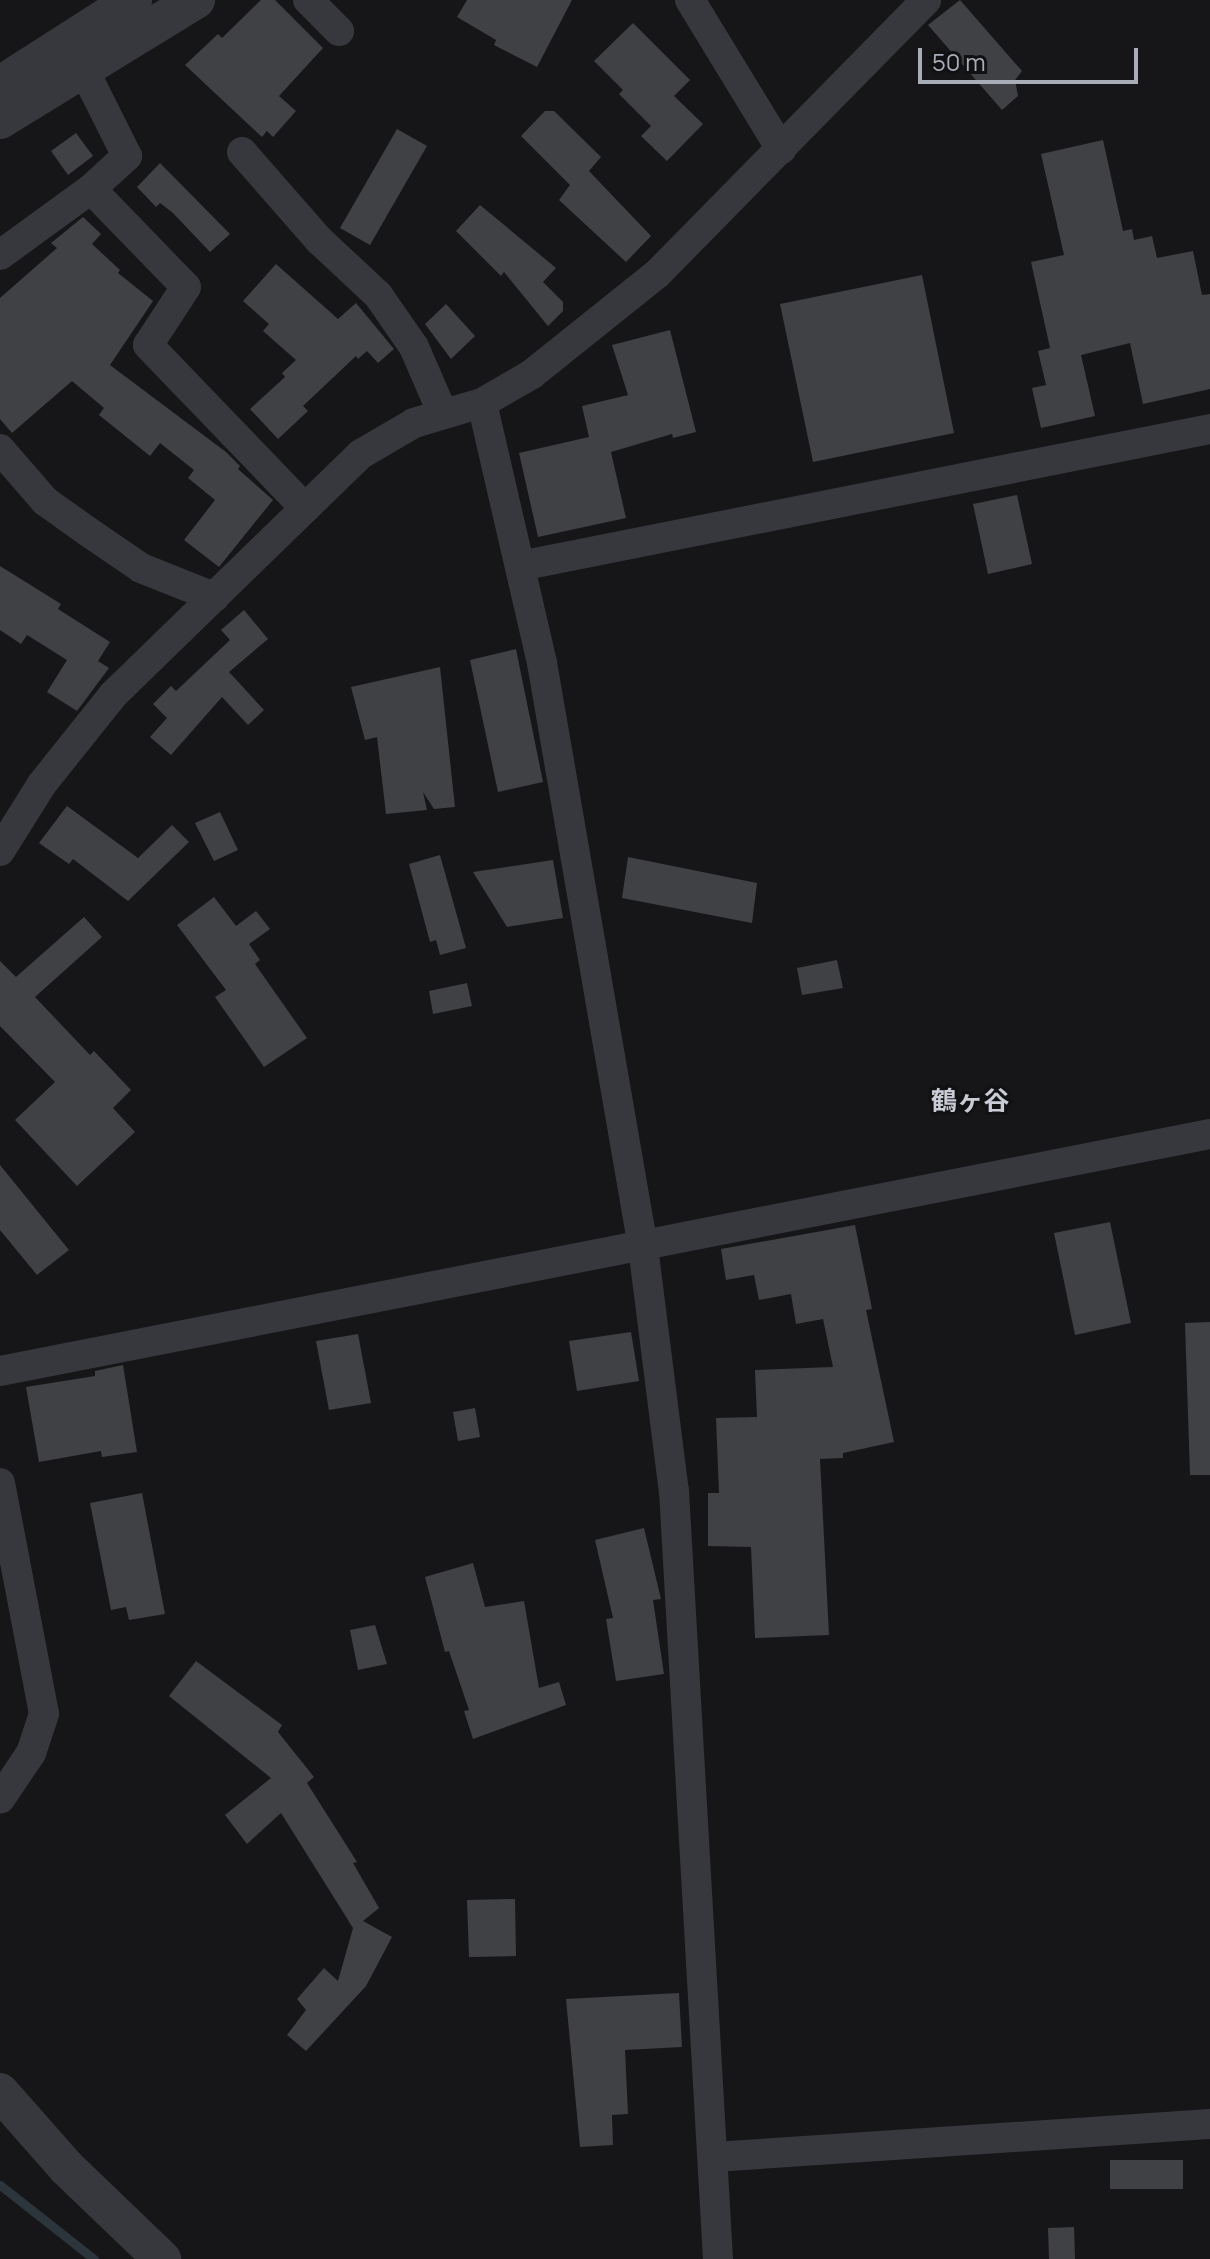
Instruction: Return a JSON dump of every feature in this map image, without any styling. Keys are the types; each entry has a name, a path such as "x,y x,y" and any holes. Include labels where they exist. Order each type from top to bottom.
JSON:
{"street":[{"path":"0,85 133,0"},
{"path":"0,120 196,0"},
{"path":"308,0 339,31"},
{"path":"690,0 781,149"},
{"path":"0,851 42,784 113,695 361,454 414,423 482,403 532,374 657,274 926,0"},
{"path":"0,255 91,189 127,156 84,70"},
{"path":"242,152 319,240 378,295 414,347 443,414"},
{"path":"91,189 186,287 148,345 305,508"},
{"path":"482,403 542,663 643,1247 674,1491 718,2259"},
{"path":"520,566 1210,429"},
{"path":"0,449 45,501 109,546 141,568 214,597"},
{"path":"0,1371 1210,1134"},
{"path":"0,1483 44,1714 31,1753 0,1799"},
{"path":"0,2092 67,2168 162,2259"},
{"path":"714,2157 1210,2124"}],"building":[{"path":"261,0 275,0 323,48 279,96 296,111 273,137 267,131 262,137 185,65 218,34 222,38"},
{"path":"467,0 572,0 537,67 494,45 496,40 457,17"},
{"path":"960,0 1022,71 1015,80 1018,96 1002,110 928,25"},
{"path":"633,23 690,80 674,96 703,124 667,161 641,136 651,126 619,94 623,90 594,61"},
{"path":"545,111 554,111 601,157 589,171 651,236 626,262 559,200 570,185 521,136"},
{"path":"397,129 427,146 370,245 340,228"},
{"path":"76,133 93,156 68,175 51,151"},
{"path":"1103,140 1123,231 1132,229 1134,240 1152,236 1157,258 1193,251 1202,295 1210,294 1210,389 1143,404 1130,343 1081,355 1095,416 1041,428 1032,388 1046,385 1038,351 1050,348 1031,262 1064,255 1041,154"},
{"path":"160,163 230,234 210,252 173,213 160,203 156,207 137,187"},
{"path":"480,205 556,268 543,282 563,302 563,311 548,326 504,272 501,276 456,231"},
{"path":"83,217 101,234 92,244 120,270 118,273 153,301 110,365 226,452 240,466 238,469 273,500 219,567 184,540 215,500 188,478 194,470 160,443 150,456 99,415 104,408 72,381 12,433 0,419 0,298 57,248 51,243"},
{"path":"276,264 338,319 356,303 394,349 378,363 367,351 358,359 356,356 303,406 308,411 278,439 250,409 285,377 282,373 296,360 263,331 269,324 243,301"},
{"path":"922,275 954,433 813,462 780,304"},
{"path":"446,304 475,336 451,359 425,324"},
{"path":"670,330 696,432 673,438 672,434 611,452 626,518 538,537 519,453 589,437 582,406 628,395 612,345"},
{"path":"1017,495 1032,564 988,574 973,504"},
{"path":"0,566 61,604 58,609 110,642 98,661 109,668 77,711 47,692 67,660 27,635 21,644 0,630"},
{"path":"244,610 268,639 229,672 264,710 248,725 222,697 171,755 150,737 167,718 153,704 171,686 176,691 230,640 221,630"},
{"path":"516,649 543,782 498,792 470,660"},
{"path":"440,667 455,807 434,809 423,792 427,810 386,814 377,737 365,740 351,687"},
{"path":"67,806 138,858 172,825 189,842 128,901 73,859 69,864 39,843"},
{"path":"220,812 238,850 214,861 195,823"},
{"path":"440,855 466,948 440,955 436,940 430,942 409,864"},
{"path":"628,857 757,883 752,923 622,898"},
{"path":"553,860 563,918 507,927 473,872"},
{"path":"214,897 236,926 256,911 270,929 249,944 260,960 255,964 307,1038 264,1067 215,997 226,990 177,925"},
{"path":"84,917 102,937 35,997 90,1055 94,1051 131,1090 113,1108 135,1132 77,1186 15,1120 55,1082 0,1026 0,961 16,977"},
{"path":"837,960 843,988 802,995 797,968"},
{"path":"467,983 472,1006 433,1014 429,991"},
{"path":"0,1165 69,1250 37,1275 0,1230"},
{"path":"1110,1222 1131,1323 1075,1335 1054,1233"},
{"path":"855,1225 872,1309 866,1310 894,1442 843,1453 843,1458 820,1459 829,1635 755,1638 751,1547 708,1546 708,1493 719,1493 716,1418 757,1417 755,1370 833,1367 823,1319 796,1324 791,1294 759,1300 754,1275 726,1280 721,1249"},
{"path":"1210,1322 1210,1475 1190,1475 1185,1323"},
{"path":"631,1332 639,1381 577,1391 569,1341"},
{"path":"358,1334 371,1403 329,1410 316,1341"},
{"path":"123,1365 137,1452 102,1457 101,1451 39,1462 26,1387 95,1376 95,1371"},
{"path":"475,1408 480,1437 458,1441 453,1412"},
{"path":"142,1493 165,1614 129,1620 126,1607 111,1610 90,1503"},
{"path":"644,1528 661,1599 653,1600 664,1674 616,1681 606,1619 613,1618 595,1540"},
{"path":"473,1563 485,1607 524,1601 539,1688 559,1682 566,1705 473,1739 464,1711 469,1710 449,1651 445,1652 425,1577"},
{"path":"375,1625 387,1664 358,1670 350,1630"},
{"path":"196,1661 282,1725 278,1732 314,1777 307,1783 357,1862 353,1863 379,1908 363,1921 392,1937 366,1986 306,2051 287,2035 306,2010 297,1999 324,1968 338,1981 353,1928 281,1813 247,1844 225,1815 271,1778 169,1696"},
{"path":"515,1899 516,1956 469,1957 467,1900"},
{"path":"679,1993 682,2047 625,2050 628,2114 612,2115 613,2145 580,2147 566,1999"},
{"path":"1110,2160 1183,2160 1183,2189 1110,2189"},
{"path":"1074,2227 1075,2259 1049,2259 1048,2228"}],"waterway":[{"path":"0,2185 94,2259"}],"district":[{"name":"鶴ヶ谷","path":"970,1101"}]}
